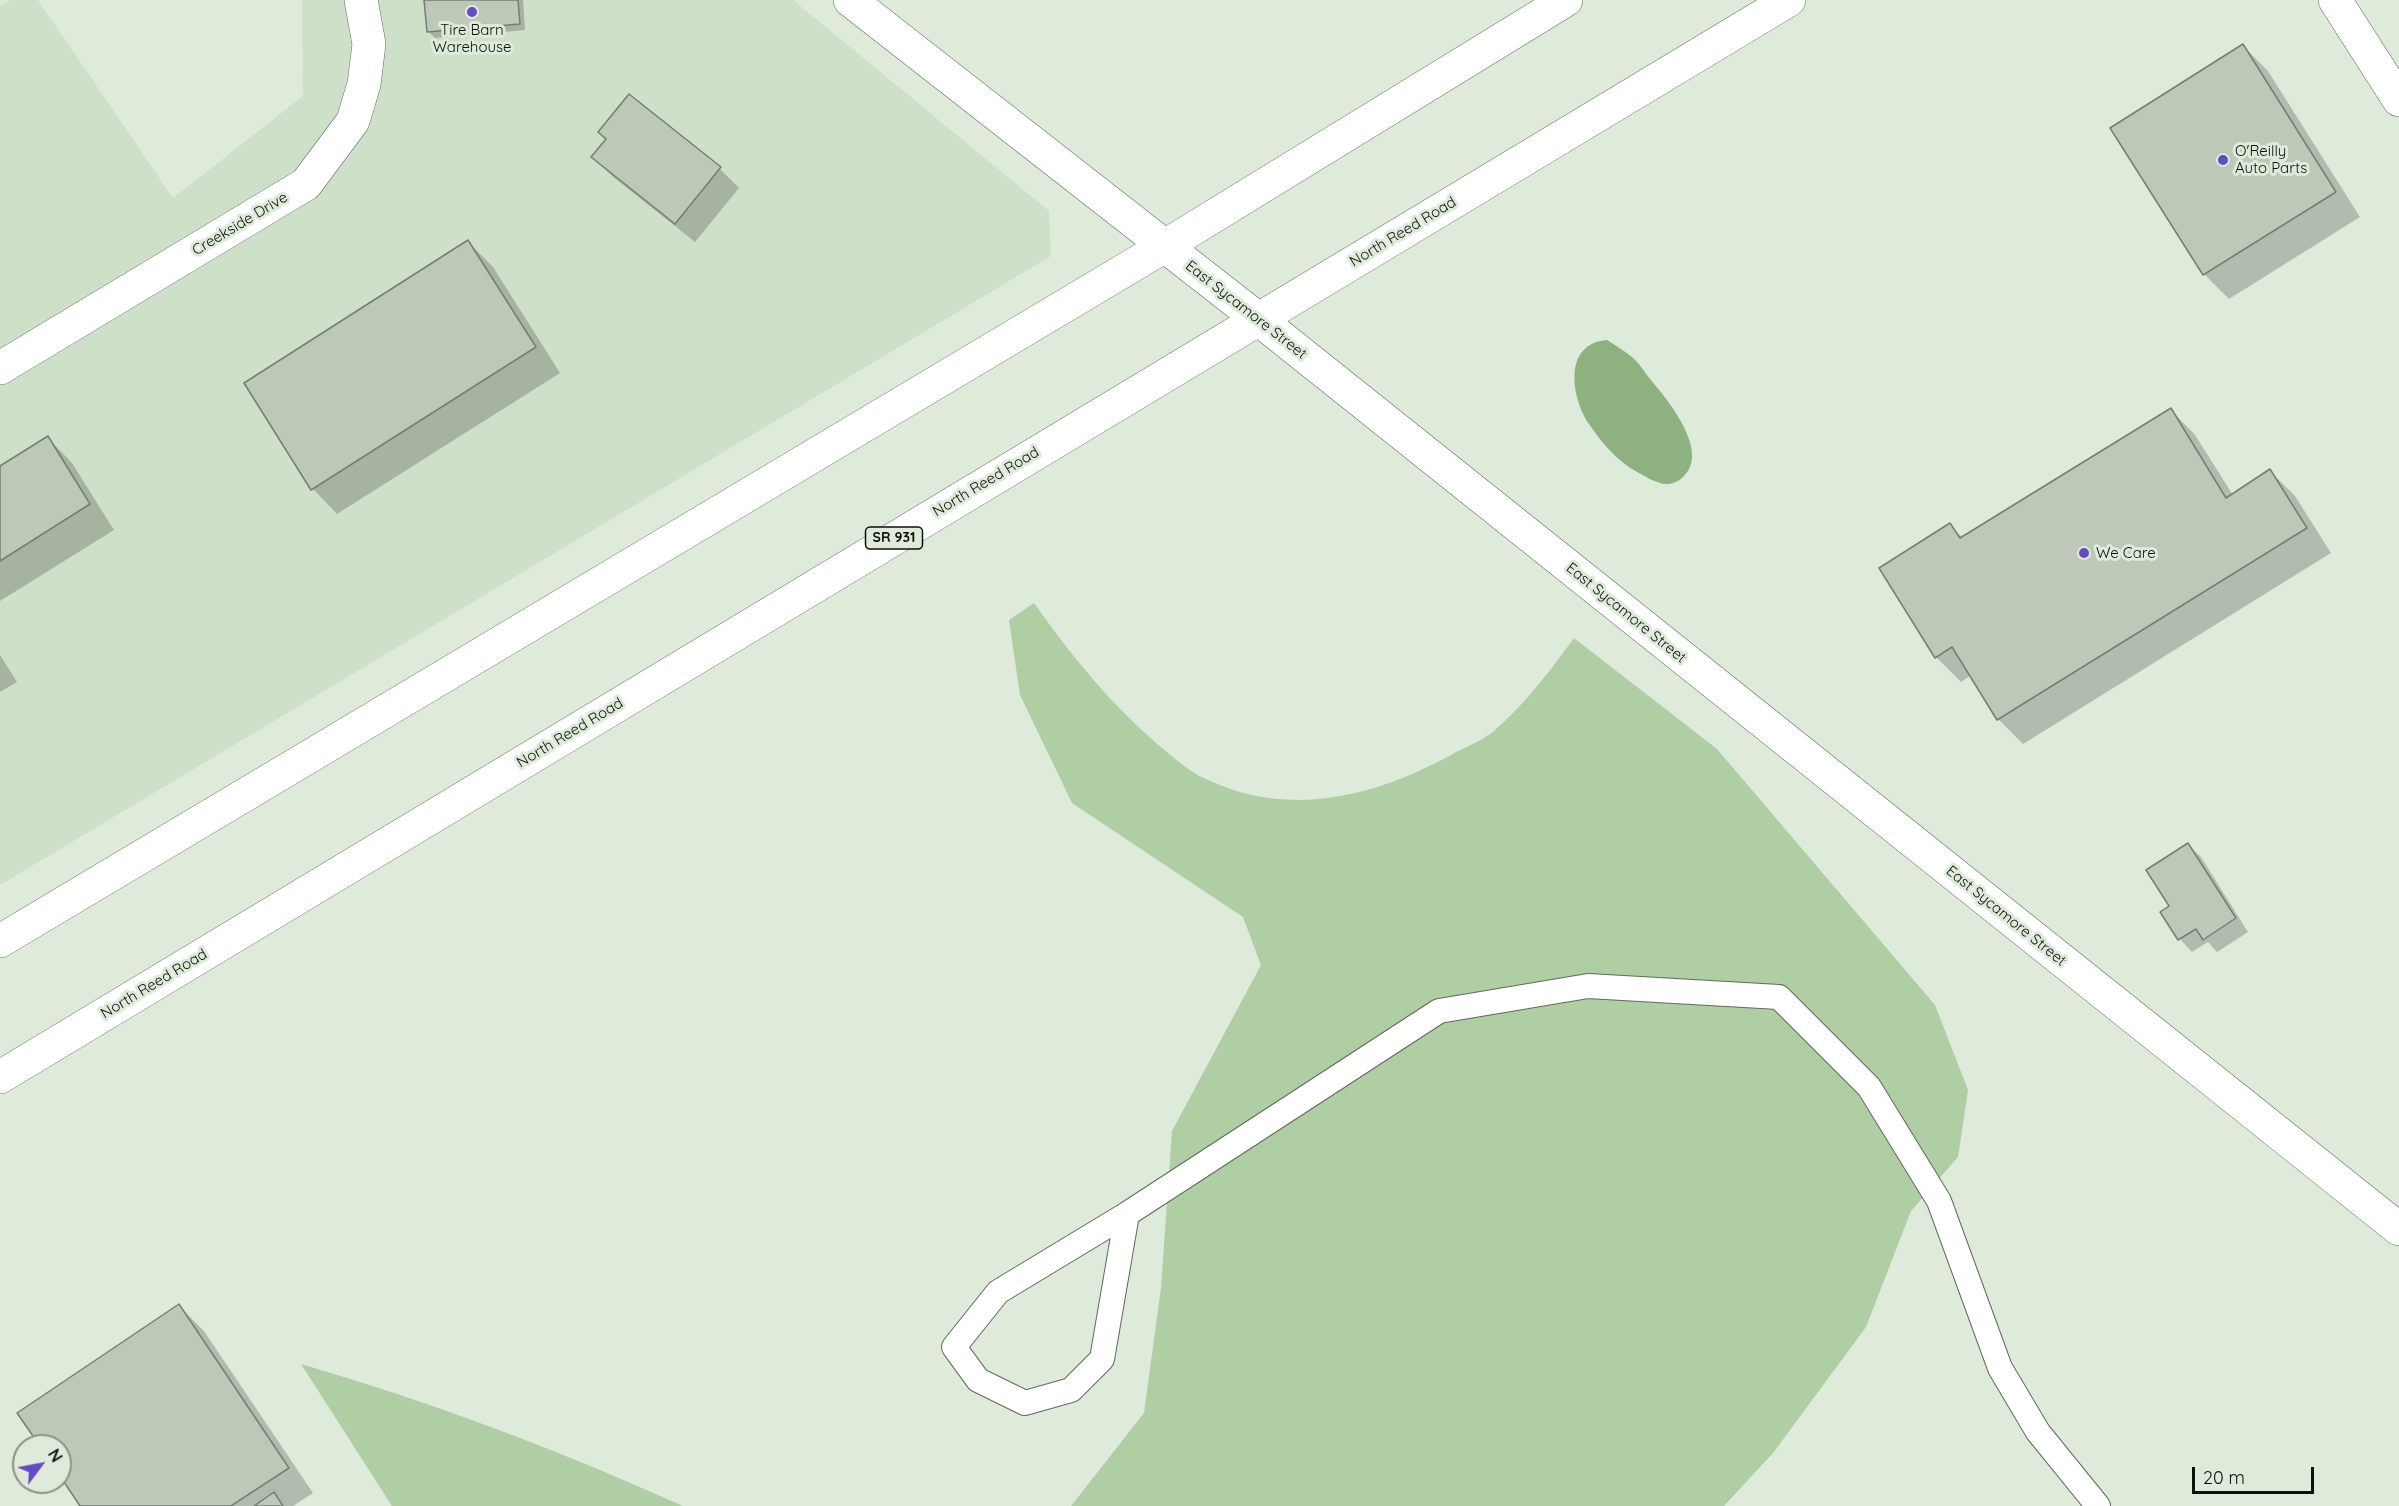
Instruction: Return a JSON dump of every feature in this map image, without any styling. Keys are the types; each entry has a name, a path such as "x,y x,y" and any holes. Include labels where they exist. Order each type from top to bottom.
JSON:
{"main road":[{"name":"Creekside Drive","path":"0,368 306,184 353,121 361,93 369,44 361,0"},
{"name":"East Sycamore Street","path":"850,0 1257,318 2399,1229"},
{"path":"0,941 1165,246 1566,0"},
{"name":"North Reed Road","path":"0,1077 1257,318 1789,0"},
{"path":"2335,0 2399,100"}],"lane":[{"path":"1127,1214 1102,1359 1071,1390 1025,1403 978,1380 954,1347 998,1292 1127,1214 1439,1011 1588,986 1779,997 1869,1087 1939,1201 2000,1368 2038,1432 2098,1506"}],"shaded area":[{"path":"10,0 38,0 173,198 303,96 302,0 793,0 1049,211 1051,256 0,885 0,6"},
{"path":"1607,340 1638,363 1667,400 1684,427 1690,441 1692,455 1690,467 1676,482 1660,483 1630,468 1604,444 1584,415 1576,393 1575,369 1578,358 1584,349 1598,341"},
{"path":"1034,603 1076,659 1106,694 1168,753 1201,777 1239,792 1270,798 1301,800 1331,798 1362,791 1422,770 1479,741 1494,731 1516,710 1574,638 1717,749 1935,1005 1968,1090 1958,1157 1911,1211 1866,1327 1773,1453 1724,1506 1071,1506 1144,1413 1161,1288 1172,1131 1261,965 1243,917 1072,803 1020,695 1009,620"},
{"path":"301,1364 398,1394 494,1428 683,1506 392,1506"}],"building":[{"name":"Tire Barn Warehouse","path":"424,0 518,0 520,24 427,32"},
{"name":"O'Reilly Auto Parts","path":"2243,44 2336,192 2203,275 2110,128"},
{"path":"629,94 721,167 675,224 591,157 606,139 598,132"},
{"path":"468,240 536,347 311,490 244,383"},
{"name":"We Care","path":"2171,408 2226,498 2270,469 2307,528 1997,720 1952,647 1935,658 1879,568 1950,523 1960,538"},
{"path":"48,436 90,504 0,561 0,466"},
{"path":"2188,843 2236,918 2203,940 2196,929 2178,940 2160,912 2169,906 2146,870"},
{"path":"179,1304 289,1468 231,1506 80,1506 72,1494 72,1434 32,1434 17,1413"},
{"path":"274,1492 283,1506 254,1506"}],"place":[{"name":"Tire Barn Warehouse","path":"472,12"},
{"name":"O'Reilly Auto Parts","path":"2223,160"},
{"name":"We Care","path":"2084,553"}]}
